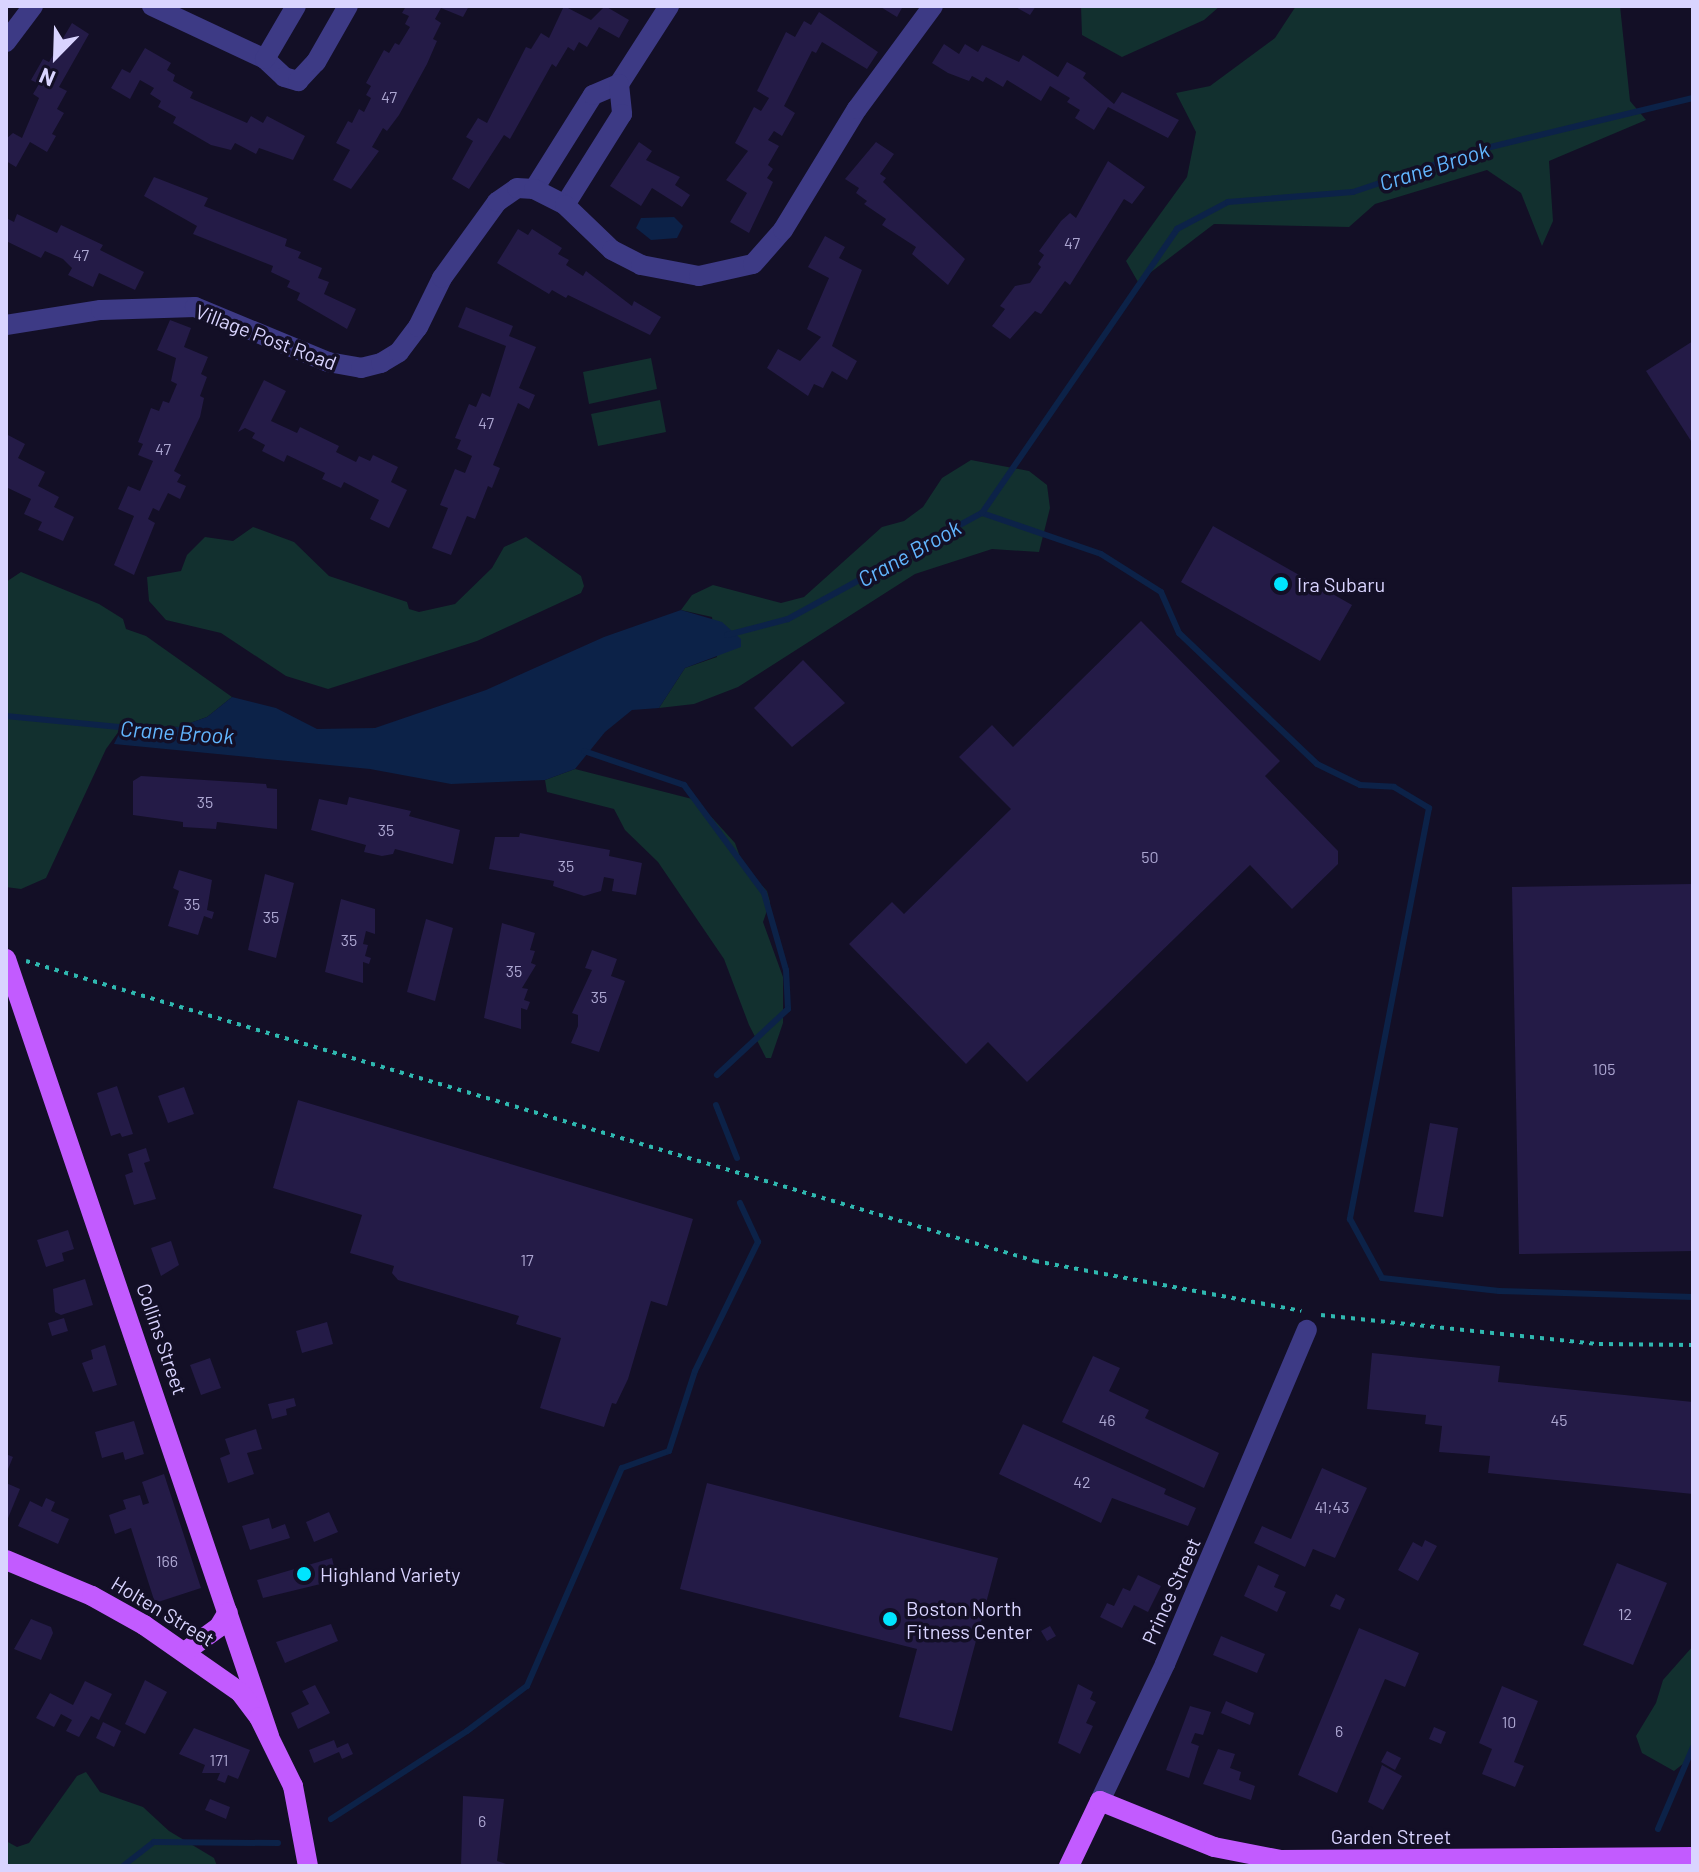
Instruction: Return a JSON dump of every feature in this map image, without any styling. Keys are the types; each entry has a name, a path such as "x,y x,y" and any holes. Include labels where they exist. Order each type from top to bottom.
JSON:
{"main road":[{"name":"Collins Street","path":"11,958 10,982 269,1736"},
{"name":"Holten Street","path":"6,1560 92,1596 186,1651 240,1692 269,1736"},
{"path":"186,1651 219,1627 228,1612"},
{"path":"269,1736 300,1811 308,1866"},
{"name":"Garden Street","path":"1100,1801 1214,1847 1280,1860 1693,1857"},
{"name":"Prince Street","path":"1069,1866 1100,1801"}],"street":[{"path":"6,42 33,6"},
{"path":"152,6 265,59 284,77 298,81 316,62 348,6"},
{"path":"265,59 296,6"},
{"path":"669,6 619,84 593,95 534,189 565,205 612,250 649,267 699,276 753,264 783,230 857,109 933,6"},
{"path":"565,205 622,114 619,84"},
{"name":"Village Post Road","path":"6,325 113,309 195,307 328,362 361,368 399,352 497,202 517,188 534,189"},
{"name":"Prince Street","path":"1100,1801 1165,1664 1307,1330"}],"path":[{"path":"11,958 1035,1261 1333,1317 1599,1344 1693,1345"}],"green space":[{"path":"1081,6 1220,6 1204,20 1122,57 1082,35"},
{"path":"1296,6 1620,6 1630,101 1646,120 1549,161 1553,221 1542,246 1521,193 1487,170 1375,204 1349,227 1214,224 1138,282 1126,261 1187,177 1196,132 1176,93 1210,86 1275,38"},
{"path":"651,358 657,389 589,404 583,372"},
{"path":"660,400 666,432 598,446 591,414"},
{"path":"971,460 1029,471 1047,485 1050,508 1039,552 992,549 915,574 738,687 694,704 659,708 685,668 717,657 712,617 681,610 692,595 713,585 781,603 804,597 882,527 904,521 923,507 942,478"},
{"path":"253,527 294,542 329,576 407,602 409,609 419,612 455,604 492,568 504,547 526,537 581,576 584,586 581,593 477,641 328,689 286,676 221,633 166,620 149,601 147,577 181,571 187,555 205,537 233,541"},
{"path":"21,572 99,604 123,619 126,629 146,636 232,697 207,717 179,727 124,724 106,749 46,878 21,889 6,887 6,582"},
{"path":"575,769 696,800 735,843 743,865 767,891 770,902 763,922 783,977 783,1023 771,1058 766,1058 749,1025 724,959 658,862 625,830 614,809 547,792 545,780"},
{"path":"1693,1646 1693,1756 1674,1771 1642,1753 1636,1736 1656,1703 1663,1680"},
{"path":"86,1772 100,1792 143,1807 169,1831 214,1858 217,1866 6,1866 6,1841 17,1847 29,1843 77,1776"}],"water":[{"path":"674,217 683,226 677,238 651,240 636,228 641,218"},
{"path":"681,610 722,622 741,639 741,647 685,668 659,708 632,710 605,732 575,769 545,780 451,784 370,769 114,744 124,724 179,727 207,717 232,697 276,708 317,729 375,728 486,690 604,637"}],"building":[{"path":"406,6 469,6 463,17 441,8 435,19 441,23 433,39 437,41 427,64 399,115 387,131 383,128 372,147 379,151 351,189 333,180 350,150 336,143 348,121 352,123 359,109 364,112 371,98 366,95 371,86 366,83 384,50 389,53 395,43 399,45 410,27 405,24 409,16 402,13"},
{"path":"564,6 591,20 605,6 629,20 619,38 599,27 587,47 579,42 574,51 568,47 556,67 552,64 510,139 504,135 469,189 452,179 473,141 466,137 478,118 487,123 526,47 531,49 541,33 549,38"},
{"path":"879,6 903,6 897,17"},
{"path":"1014,6 1036,6 1030,15"},
{"path":"819,12 878,52 867,69 822,42 816,53 812,51 784,106 795,113 782,136 774,131 768,140 779,146 768,165 773,169 767,178 773,182 749,233 730,222 747,193 726,180 748,151 735,143 754,107 761,111 769,98 757,91 786,32 795,37 804,21 811,25"},
{"path":"72,23 89,34 59,87 67,91 57,109 64,113 52,134 56,136 47,152 30,142 16,167 6,161 6,139 13,133 22,138 39,98 33,94 39,84 31,80 43,59 49,62"},
{"path":"944,44 959,54 965,44 978,52 982,45 1019,62 1023,55 1058,77 1067,62 1086,73 1083,78 1114,104 1122,92 1179,120 1168,138 1108,107 1094,130 1075,118 1080,110 1067,102 1070,98 1050,86 1041,101 1007,80 1003,87 986,77 983,82 972,76 969,81 948,73 932,63"},
{"path":"145,48 171,63 167,70 175,75 173,81 193,92 190,98 247,123 251,116 263,123 267,116 305,136 293,160 259,148 256,154 235,143 231,150 211,145 173,123 176,117 158,107 161,101 150,94 154,88 140,80 130,99 111,88 122,69 130,73"},
{"path":"639,142 652,151 646,160 680,177 675,185 690,195 682,207 652,188 641,206 610,186"},
{"path":"876,142 894,154 880,174 886,178 883,182 965,259 948,285 912,254 916,247 882,225 886,219 864,204 867,201 856,193 859,188 845,179"},
{"path":"1108,161 1145,187 1132,204 1124,199 1070,285 1065,281 1041,314 1035,311 1010,339 992,326 1005,309 1000,306 1015,286 1030,283 1041,267 1038,264 1044,255 1039,251 1061,221 1070,213 1076,218"},
{"path":"154,177 208,198 204,206 287,239 285,246 301,252 298,258 322,268 318,278 329,282 324,294 356,309 347,329 297,300 300,293 287,287 290,281 271,272 273,266 193,234 197,226 144,196"},
{"path":"17,214 57,233 61,225 103,245 100,250 144,272 135,290 99,273 93,287 68,275 72,268 63,259 45,251 41,258 6,241 6,218 14,222"},
{"path":"518,229 528,235 532,229 562,248 558,254 569,260 566,265 583,276 586,271 632,306 634,301 661,317 650,335 568,295 566,298 552,290 549,294 497,263"},
{"path":"825,236 845,247 839,258 862,270 832,346 857,361 847,380 832,371 823,388 814,384 808,396 767,368 778,349 800,361 821,337 807,329 829,278 808,267"},
{"path":"466,307 513,326 509,336 536,347 519,388 535,395 529,409 518,403 493,465 500,468 492,488 488,486 475,519 467,516 451,555 432,548 448,508 440,505 455,469 465,473 472,456 457,449 461,440 455,438 469,404 476,407 482,393 490,397 506,346 458,327"},
{"path":"170,320 191,328 184,347 208,357 201,374 207,377 200,396 204,398 200,417 174,471 181,475 177,482 186,486 180,499 168,493 159,511 153,508 148,519 155,523 134,575 114,565 134,516 118,509 128,486 140,491 153,461 138,455 143,444 138,442 151,408 159,411 163,401 169,403 177,384 171,381 176,358 157,350"},
{"path":"1693,341 1693,444 1646,371"},
{"path":"264,380 286,391 271,421 297,433 300,427 339,446 336,452 356,462 359,456 370,461 373,455 398,467 391,482 407,490 389,528 370,519 379,500 344,482 341,488 322,479 325,473 287,455 284,462 262,451 265,445 252,438 255,433 245,428 238,432"},
{"path":"6,434 25,444 18,458 45,472 38,486 59,497 54,507 74,517 63,541 38,530 42,522 24,514 31,499 6,487"},
{"path":"1213,526 1352,605 1320,661 1181,582"},
{"path":"1141,621 1280,761 1265,776 1338,851 1338,864 1292,909 1250,865 1027,1082 988,1042 966,1064 849,944 892,902 904,914 1011,809 959,757 992,725 1013,747"},
{"path":"803,660 845,703 792,747 754,708"},
{"path":"141,776 266,784 267,788 277,789 277,829 217,822 216,829 183,827 183,822 133,815 133,781"},
{"path":"349,797 411,811 409,816 460,830 453,864 395,849 393,854 382,856 364,852 366,845 311,830 319,799 347,805"},
{"path":"520,833 610,850 609,856 642,863 636,895 612,891 614,879 604,877 601,891 584,896 553,886 554,881 489,869 495,837 519,837"},
{"path":"179,870 212,880 207,910 214,912 212,919 204,916 198,935 168,926 179,891 173,888"},
{"path":"265,874 294,883 276,958 248,950"},
{"path":"1693,884 1693,1251 1519,1254 1512,887"},
{"path":"341,899 375,909 375,934 366,931 363,944 368,945 365,956 371,958 369,964 363,962 363,983 325,972"},
{"path":"426,919 453,928 435,1001 407,992"},
{"path":"502,923 535,933 530,950 535,951 531,963 536,965 522,988 528,989 524,1000 530,1002 527,1010 521,1008 521,1029 484,1018"},
{"path":"592,950 617,959 611,976 625,981 599,1052 571,1043 578,1026 578,1015 572,1013 592,970 585,968"},
{"path":"117,1086 133,1134 122,1137 120,1133 111,1136 97,1093"},
{"path":"184,1087 194,1114 168,1123 158,1096"},
{"path":"298,1100 693,1219 667,1306 651,1301 628,1379 616,1404 612,1403 604,1427 540,1408 561,1338 516,1324 519,1316 398,1280 392,1273 394,1266 350,1253 362,1215 273,1188"},
{"path":"1430,1123 1458,1128 1443,1217 1414,1212"},
{"path":"146,1148 150,1161 144,1163 156,1199 134,1205 125,1175 133,1172 128,1154"},
{"path":"68,1230 74,1249 62,1253 64,1261 46,1267 37,1240"},
{"path":"171,1241 179,1265 161,1276 151,1248"},
{"path":"85,1279 93,1305 61,1315 55,1312 53,1289"},
{"path":"64,1318 68,1331 52,1336 48,1323"},
{"path":"327,1322 333,1344 302,1353 296,1331"},
{"path":"105,1345 117,1385 93,1392 82,1363 93,1359 91,1350"},
{"path":"1372,1353 1500,1366 1498,1382 1693,1402 1693,1494 1488,1473 1490,1456 1439,1452 1442,1426 1425,1424 1426,1415 1367,1409"},
{"path":"1093,1356 1120,1368 1109,1391 1149,1410 1145,1418 1219,1453 1204,1488 1062,1422"},
{"path":"210,1358 221,1388 201,1395 190,1365"},
{"path":"294,1398 296,1406 286,1409 287,1415 272,1419 268,1404"},
{"path":"134,1421 144,1454 125,1460 123,1452 102,1458 95,1432"},
{"path":"1023,1424 1166,1489 1164,1494 1196,1508 1188,1526 1112,1498 1101,1523 999,1474"},
{"path":"256,1429 262,1449 247,1453 254,1474 228,1483 220,1458 230,1454 225,1439"},
{"path":"6,1454 13,1457 6,1474"},
{"path":"1322,1468 1367,1488 1335,1558 1313,1549 1305,1567 1254,1543 1262,1526 1291,1539"},
{"path":"164,1474 201,1588 155,1603 131,1528 115,1534 109,1515 126,1509 123,1500 140,1495 143,1505 149,1503 142,1482"},
{"path":"6,1483 20,1489 6,1523"},
{"name":"Boston North Fitness Center","path":"707,1483 998,1558 952,1731 899,1717 917,1649 680,1589"},
{"path":"46,1498 55,1502 51,1511 69,1519 58,1544 18,1526 30,1501 42,1507"},
{"path":"329,1512 338,1532 314,1542 306,1522"},
{"path":"269,1518 272,1529 285,1524 290,1538 250,1550 242,1526"},
{"path":"1425,1540 1437,1546 1418,1581 1398,1570 1413,1542 1422,1547"},
{"name":"Highland Variety","path":"332,1558 337,1580 263,1598 257,1580"},
{"path":"1617,1563 1667,1583 1633,1665 1583,1645"},
{"path":"1258,1565 1279,1575 1274,1587 1286,1592 1277,1612 1244,1596"},
{"path":"1138,1575 1161,1586 1148,1612 1134,1605 1122,1628 1100,1617 1107,1603 1114,1606 1123,1588 1130,1591"},
{"path":"1336,1594 1345,1599 1340,1610 1330,1606"},
{"path":"31,1619 51,1627 53,1633 41,1660 14,1649"},
{"path":"331,1624 338,1641 285,1663 276,1642"},
{"path":"1050,1626 1056,1636 1047,1641 1041,1631"},
{"path":"1359,1628 1419,1653 1405,1687 1385,1679 1337,1793 1298,1775"},
{"path":"1221,1636 1265,1654 1257,1673 1213,1655"},
{"path":"145,1680 167,1692 145,1734 125,1724"},
{"path":"85,1681 112,1694 99,1720 91,1716 79,1737 66,1731 72,1720 61,1714 54,1727 36,1718 50,1693 73,1705"},
{"path":"1078,1684 1093,1692 1090,1699 1096,1702 1086,1723 1093,1726 1080,1754 1058,1743"},
{"path":"315,1685 330,1713 298,1729 291,1713 309,1704 302,1691"},
{"path":"1502,1686 1538,1701 1514,1762 1524,1766 1515,1787 1482,1774 1492,1749 1479,1743"},
{"path":"1226,1701 1254,1713 1250,1725 1221,1713"},
{"path":"1190,1706 1211,1712 1203,1735 1195,1733 1191,1743 1199,1746 1189,1778 1166,1770"},
{"path":"103,1722 121,1731 114,1747 96,1738"},
{"path":"1434,1727 1446,1732 1441,1744 1429,1739"},
{"path":"194,1728 250,1750 238,1779 228,1775 225,1783 217,1780 220,1773 202,1773 205,1765 179,1754"},
{"path":"334,1740 337,1748 348,1743 353,1754 342,1759 339,1752 314,1763 309,1750"},
{"path":"1218,1749 1235,1754 1230,1768 1241,1772 1239,1780 1255,1786 1251,1800 1203,1784"},
{"path":"1387,1751 1401,1758 1395,1770 1381,1762"},
{"path":"1382,1765 1402,1776 1383,1810 1368,1802"},
{"path":"463,1796 504,1799 497,1861 512,1866 461,1866"},
{"path":"210,1799 230,1807 226,1819 205,1810"}],"waterway":[{"name":"Crane Brook","path":"727,635 788,619 982,513 1177,229 1228,202 1353,192 1478,150 1693,98"},
{"path":"982,513 1101,554 1161,592 1179,633 1317,764 1360,785 1394,787 1429,808 1350,1219 1382,1278 1499,1291 1693,1297"},
{"name":"Crane Brook","path":"6,716 129,728"},
{"path":"584,751 684,785 764,893 786,970 788,1009 717,1075"},
{"path":"716,1105 737,1158"},
{"path":"331,1819 467,1731 527,1686 622,1468 669,1451 695,1371 758,1242 740,1203"},
{"path":"1658,1829 1693,1747"},
{"path":"123,1866 154,1842 278,1843"}],"place":[{"name":"Ira Subaru","path":"1281,584"},
{"name":"Highland Variety","path":"304,1574"},
{"name":"Boston North Fitness Center","path":"890,1619"}]}
